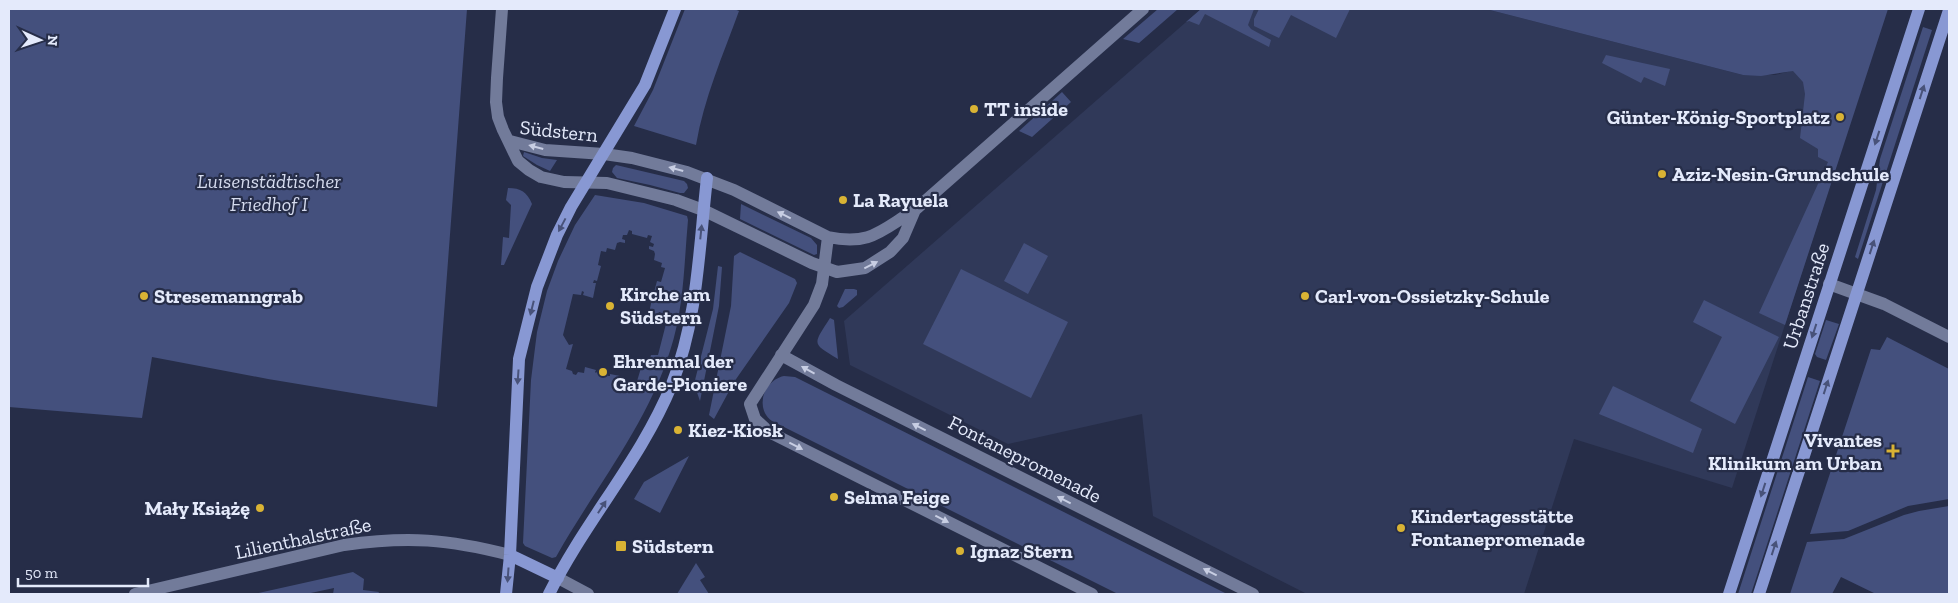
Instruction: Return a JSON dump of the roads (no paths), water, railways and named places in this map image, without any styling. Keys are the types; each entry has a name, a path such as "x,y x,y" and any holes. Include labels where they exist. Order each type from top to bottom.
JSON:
{"main road":[{"path":"506,594 510,555 521,347 546,261 556,235 645,85 675,9"},
{"name":"Urbanstraße","path":"1729,594 1919,9"},
{"path":"1758,594 1949,10"},
{"path":"549,594 631,462 660,411 672,384 681,360 691,318 707,178"},
{"path":"510,555 558,578"}],"street":[{"path":"502,9 496,102 502,130 510,141"},
{"path":"1092,594 769,432 755,419 750,404 814,305 822,284 828,237 844,240 869,238 879,234 915,210 1143,9"},
{"name":"Südstern","path":"510,141 545,150 604,154 661,165 707,178 828,237"},
{"name":"Südstern","path":"510,141 518,161 529,170 552,180 607,183 650,192 676,200 703,210 824,269 837,272 851,272 865,268 890,252 903,238 915,210"},
{"path":"1829,284 1892,307 1949,337"},
{"name":"Fontanepromenade","path":"781,355 836,385 1253,594"},
{"name":"Lilienthalstraße","path":"135,594 344,545 372,541 418,539 452,542 510,555"},
{"path":"558,578 588,594"}],"place":[{"name":"TT inside","path":"974,109"},
{"name":"Günter-König-Sportplatz","path":"1840,117"},
{"name":"Aziz-Nesin-Grundschule","path":"1662,174"},
{"name":"La Rayuela","path":"843,200"},
{"name":"Stresemanngrab","path":"144,296"},
{"name":"Carl-von-Ossietzky-Schule","path":"1305,296"},
{"name":"Kirche am Südstern","path":"610,306"},
{"name":"Ehrenmal der Garde-Pioniere","path":"603,372"},
{"name":"Kiez-Kiosk","path":"678,430"},
{"name":"Vivantes Klinikum am Urban","path":"1893,451"},
{"name":"Selma Feige","path":"834,497"},
{"name":"Mały Książę","path":"260,508"},
{"name":"Kindertagesstätte Fontanepromenade","path":"1401,528"},
{"name":"Südstern","path":"621,546"},
{"name":"Ignaz Stern","path":"960,551"}],"park label":[{"name":"Luisenstädtischer Friedhof I","path":"269,192"}]}
